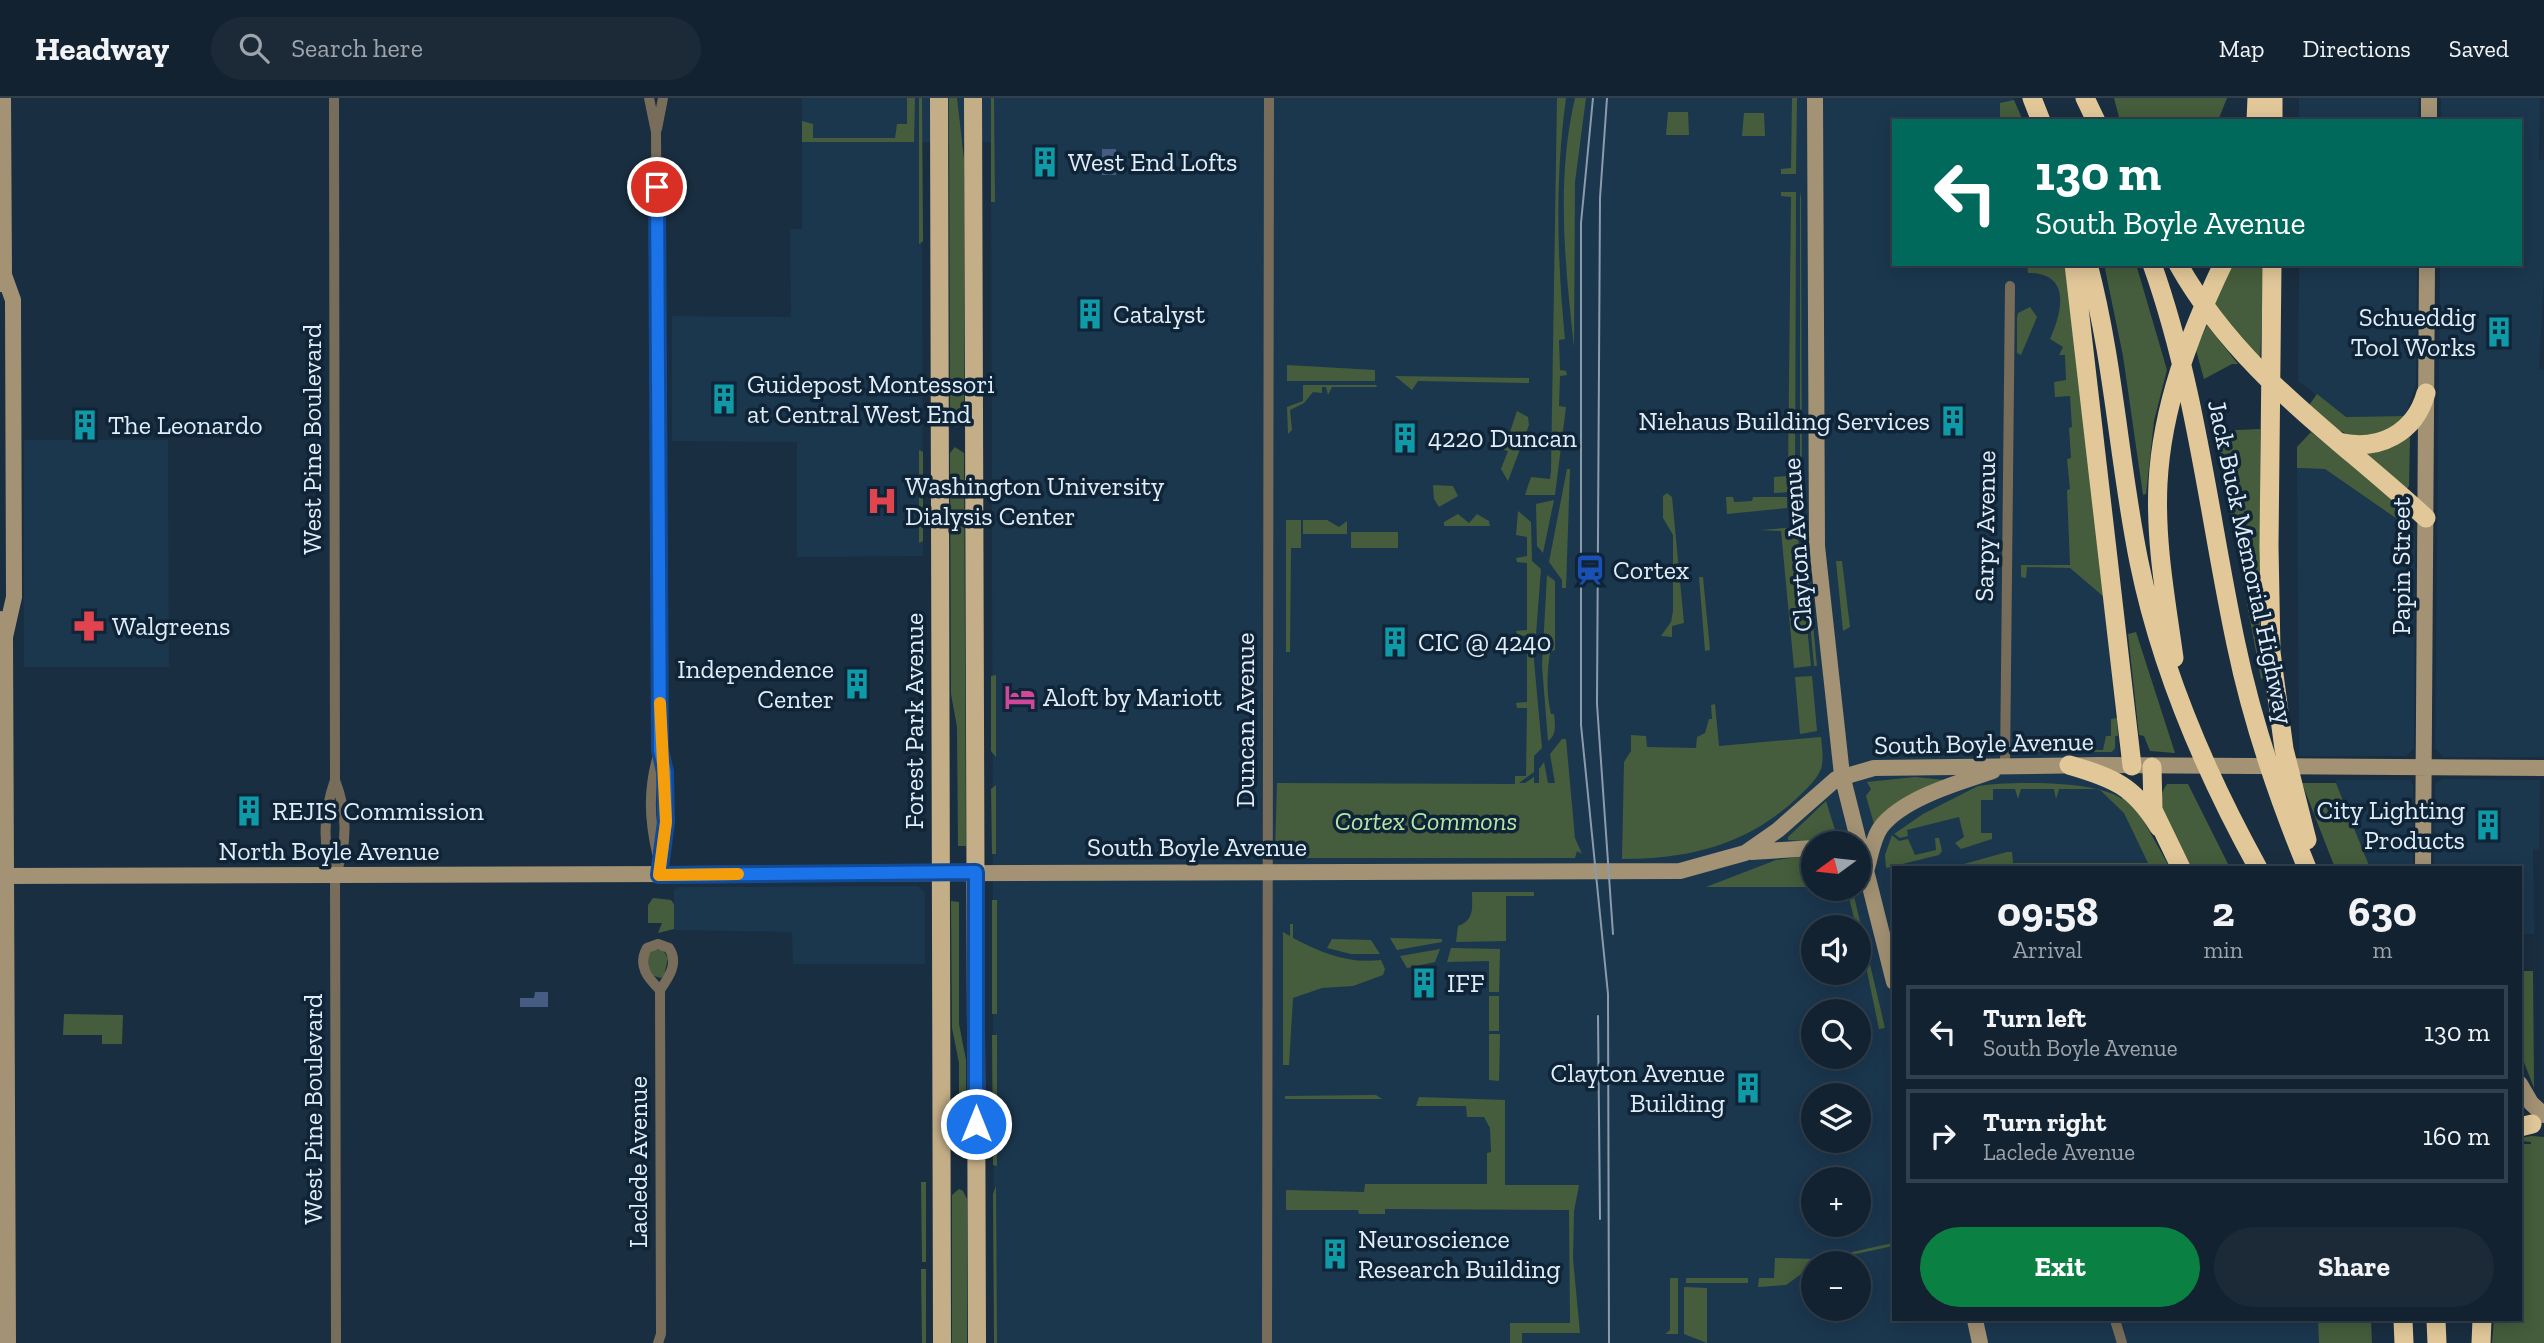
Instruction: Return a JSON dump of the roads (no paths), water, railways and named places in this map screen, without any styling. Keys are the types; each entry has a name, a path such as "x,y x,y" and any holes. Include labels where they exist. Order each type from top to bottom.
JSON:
{"highway":[{"path":"2256,119 2257,98"},
{"path":"2273,98 2273,119"},
{"path":"2074,266 2132,766"},
{"path":"2088,266 2109,367 2138,560 2149,607 2179,701 2217,787 2257,866"},
{"name":"Jack Buck Memorial Highway","path":"2153,266 2187,384 2247,691 2276,788 2306,866"},
{"path":"2179,266 2195,293 2242,355 2316,426 2426,518"},
{"path":"2179,701 2160,560 2160,455 2174,386 2222,266"},
{"path":"2272,266 2269,546 2271,652 2284,749 2313,866"},
{"path":"2335,441 2357,445 2390,439 2416,418 2426,393"},
{"path":"2069,765 2107,777 2127,787 2143,802 2181,866"},
{"path":"2152,767 2151,796 2159,827"},
{"path":"2403,1321 2404,1343"},
{"path":"2436,1321 2437,1343"},
{"path":"2481,1343 2482,1321"}],"main road":[{"name":"Forest Park Avenue","path":"939,98 942,1343"},
{"path":"974,98 977,1343"}],"street":[{"path":"3,98 2,279 13,300 7,457 14,597 5,637 3,876 8,1343"},
{"name":"West Pine Boulevard","path":"334,98 335,780 344,810 344,849 335,875"},
{"path":"649,98 656,132 660,750 650,787 651,822 659,867"},
{"path":"656,132 663,98"},
{"name":"Duncan Avenue","path":"1266,1343 1269,98"},
{"name":"Clayton Avenue","path":"1815,98 1815,519 1842,775 1854,831"},
{"path":"2429,98 2429,119"},
{"name":"Papin Street","path":"2423,866 2427,266"},
{"name":"Sarpy Avenue","path":"2006,767 2010,286"},
{"path":"0,620 5,637"},
{"name":"South Boyle Avenue","path":"659,867 941,873 1664,872 1703,867 1745,853 1778,830 1827,785 1842,775 1886,767 2069,765 2175,768 2544,768"},
{"path":"1871,848 1889,818 1935,792 2006,767"},
{"name":"West Pine Boulevard","path":"335,780 326,809 327,850 335,875 336,1343"},
{"path":"1745,853 1773,848 1801,848"},
{"name":"North Boyle Avenue","path":"3,876 335,875 659,867"},
{"name":"Clayton Avenue","path":"1871,900 1892,975"},
{"name":"Laclede Avenue","path":"660,990 661,1340"},
{"path":"2522,1087 2531,1103 2532,1123"},
{"path":"1975,1321 1980,1343"},
{"path":"2115,1321 2122,1343"}],"tram line":[{"path":"1593,98 1581,223 1581,725 1608,994 1609,1343"},
{"path":"1607,98 1600,198 1597,704 1613,934"},
{"path":"1598,1016 1600,1219"}],"place":[{"name":"West End Lofts","path":"1045,162"},
{"name":"Catalyst","path":"1090,314"},
{"name":"Schueddig Tool Works","path":"2499,332"},
{"name":"Guidepost Montessori at Central West End","path":"724,399"},
{"name":"Niehaus Building Services","path":"1953,421"},
{"name":"The Leonardo","path":"85,425"},
{"name":"4220 Duncan","path":"1405,438"},
{"name":"Washington University Dialysis Center","path":"882,501"},
{"name":"Cortex","path":"1590,570"},
{"name":"Walgreens","path":"89,626"},
{"name":"CIC @ 4240","path":"1395,642"},
{"name":"Independence Center","path":"857,684"},
{"name":"Aloft by Mariott","path":"1020,697"},
{"name":"REJIS Commission","path":"249,811"},
{"name":"City Lighting Products","path":"2488,825"},
{"name":"IFF","path":"1424,983"},
{"name":"Clayton Avenue Building","path":"1748,1088"},
{"name":"Neuroscience Research Building","path":"1335,1254"}],"park label":[{"name":"Cortex Commons","path":"1426,821"}]}
